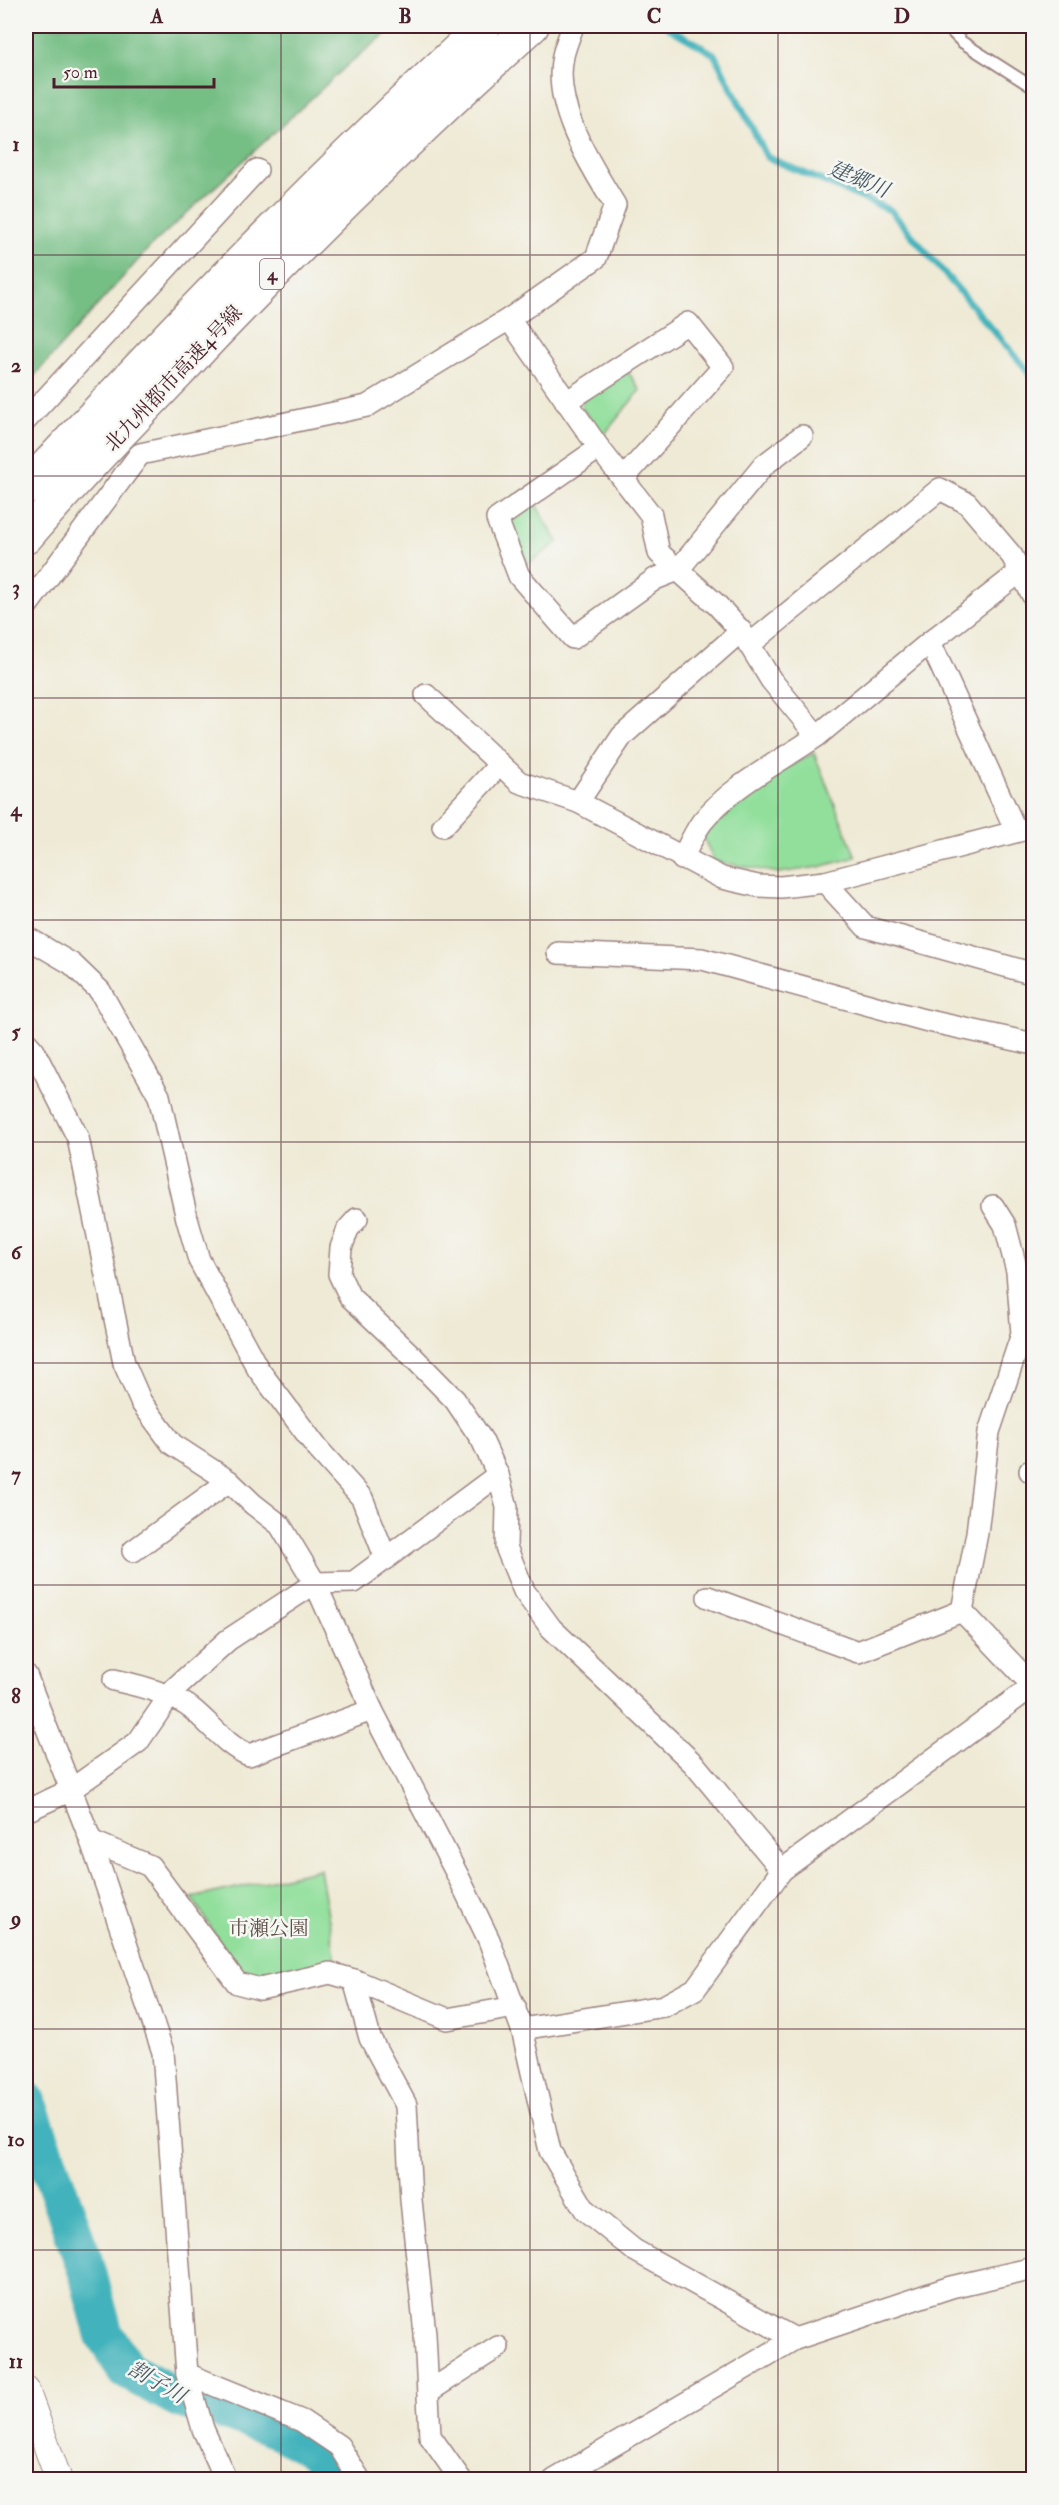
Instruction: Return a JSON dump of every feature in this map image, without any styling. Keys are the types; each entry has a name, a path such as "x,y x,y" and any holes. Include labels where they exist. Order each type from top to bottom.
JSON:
{"highway":[{"name":"北九州都市高速4号線","path":"26,488 210,292 313,188 484,26"},
{"name":"北九州都市高速4号線","path":"26,537 140,412 329,217 448,102 532,26"}],"street":[{"path":"26,607 140,454 367,406 509,319 596,258 615,205 587,158 563,98 562,58 573,26"},
{"path":"26,420 258,170"},
{"path":"509,319 566,402 651,515 659,553 745,638 771,680 816,736"},
{"path":"566,402 688,323 723,367 624,478"},
{"path":"600,448 497,519 519,576 573,638 655,579 678,570 764,465 802,436"},
{"path":"578,802 622,736 745,638 940,489 968,503 1012,556 1034,598"},
{"path":"682,859 702,823 740,785 816,736 1021,571"},
{"path":"426,695 519,782 578,802 682,859 722,878 758,886 781,887 825,882 1025,829 930,642"},
{"path":"443,826 500,764"},
{"path":"825,882 866,927 1034,974"},
{"path":"26,937 72,964 100,991 159,1096 187,1218 200,1260 258,1369 318,1449 362,1498 386,1559"},
{"path":"558,953 702,959 924,1020 1034,1044"},
{"path":"26,1042 34,1051 78,1138 124,1363 141,1402 172,1444 229,1481 252,1504 280,1525 315,1583 372,1710 489,1940 522,2029 550,2151 585,2210 634,2250 795,2339"},
{"path":"962,1611 977,1533 989,1432 1022,1334 1017,1271 1005,1225 993,1206"},
{"path":"357,1219 348,1230 341,1248 339,1274 350,1297 455,1400 482,1440 498,1475 507,1507 506,1547 524,1591 552,1628 694,1764 782,1870"},
{"path":"26,1811 69,1791 138,1742 175,1688 228,1640 315,1583 354,1582 498,1475"},
{"path":"133,1551 229,1481"},
{"path":"708,1597 858,1652 962,1611"},
{"path":"962,1611 1034,1687"},
{"path":"26,1675 69,1791 91,1841 163,2052 189,2383 203,2429 226,2480"},
{"path":"114,1680 149,1688 190,1707 235,1750 249,1755 372,1710"},
{"path":"522,2029 664,2006 695,1989 782,1870 1022,1694 1034,1693"},
{"path":"91,1841 150,1866 237,1983 260,1989 330,1973 354,1980 447,2019 515,2007"},
{"path":"354,1980 370,2038 406,2105 411,2200 425,2334 430,2436 461,2480"},
{"path":"554,2480 795,2339 951,2287 1034,2268"},
{"path":"428,2392 498,2347"},
{"path":"189,2383 302,2421 339,2446 360,2480"},
{"path":"26,2390 59,2480"}],"lane":[{"path":"946,26 962,42 1034,88"}],"green space":[{"path":"26,26 396,26 351,62 150,247 26,385"},
{"path":"627,370 640,390 603,436 581,407 583,399"},
{"path":"535,503 558,542 528,564 507,530 511,516"},
{"path":"814,753 856,857 819,867 779,873 714,861 703,837 748,788"},
{"name":"市瀬公園","path":"320,1869 336,1961 257,1978 239,1972 192,1898"}],"waterway":[{"name":"建郷川","path":"666,26 714,54 767,157 890,210 1024,366 1034,381"},
{"name":"割子川","path":"26,2100 87,2271 104,2334 126,2370 180,2399 216,2408 282,2431 322,2455 341,2480"}]}
